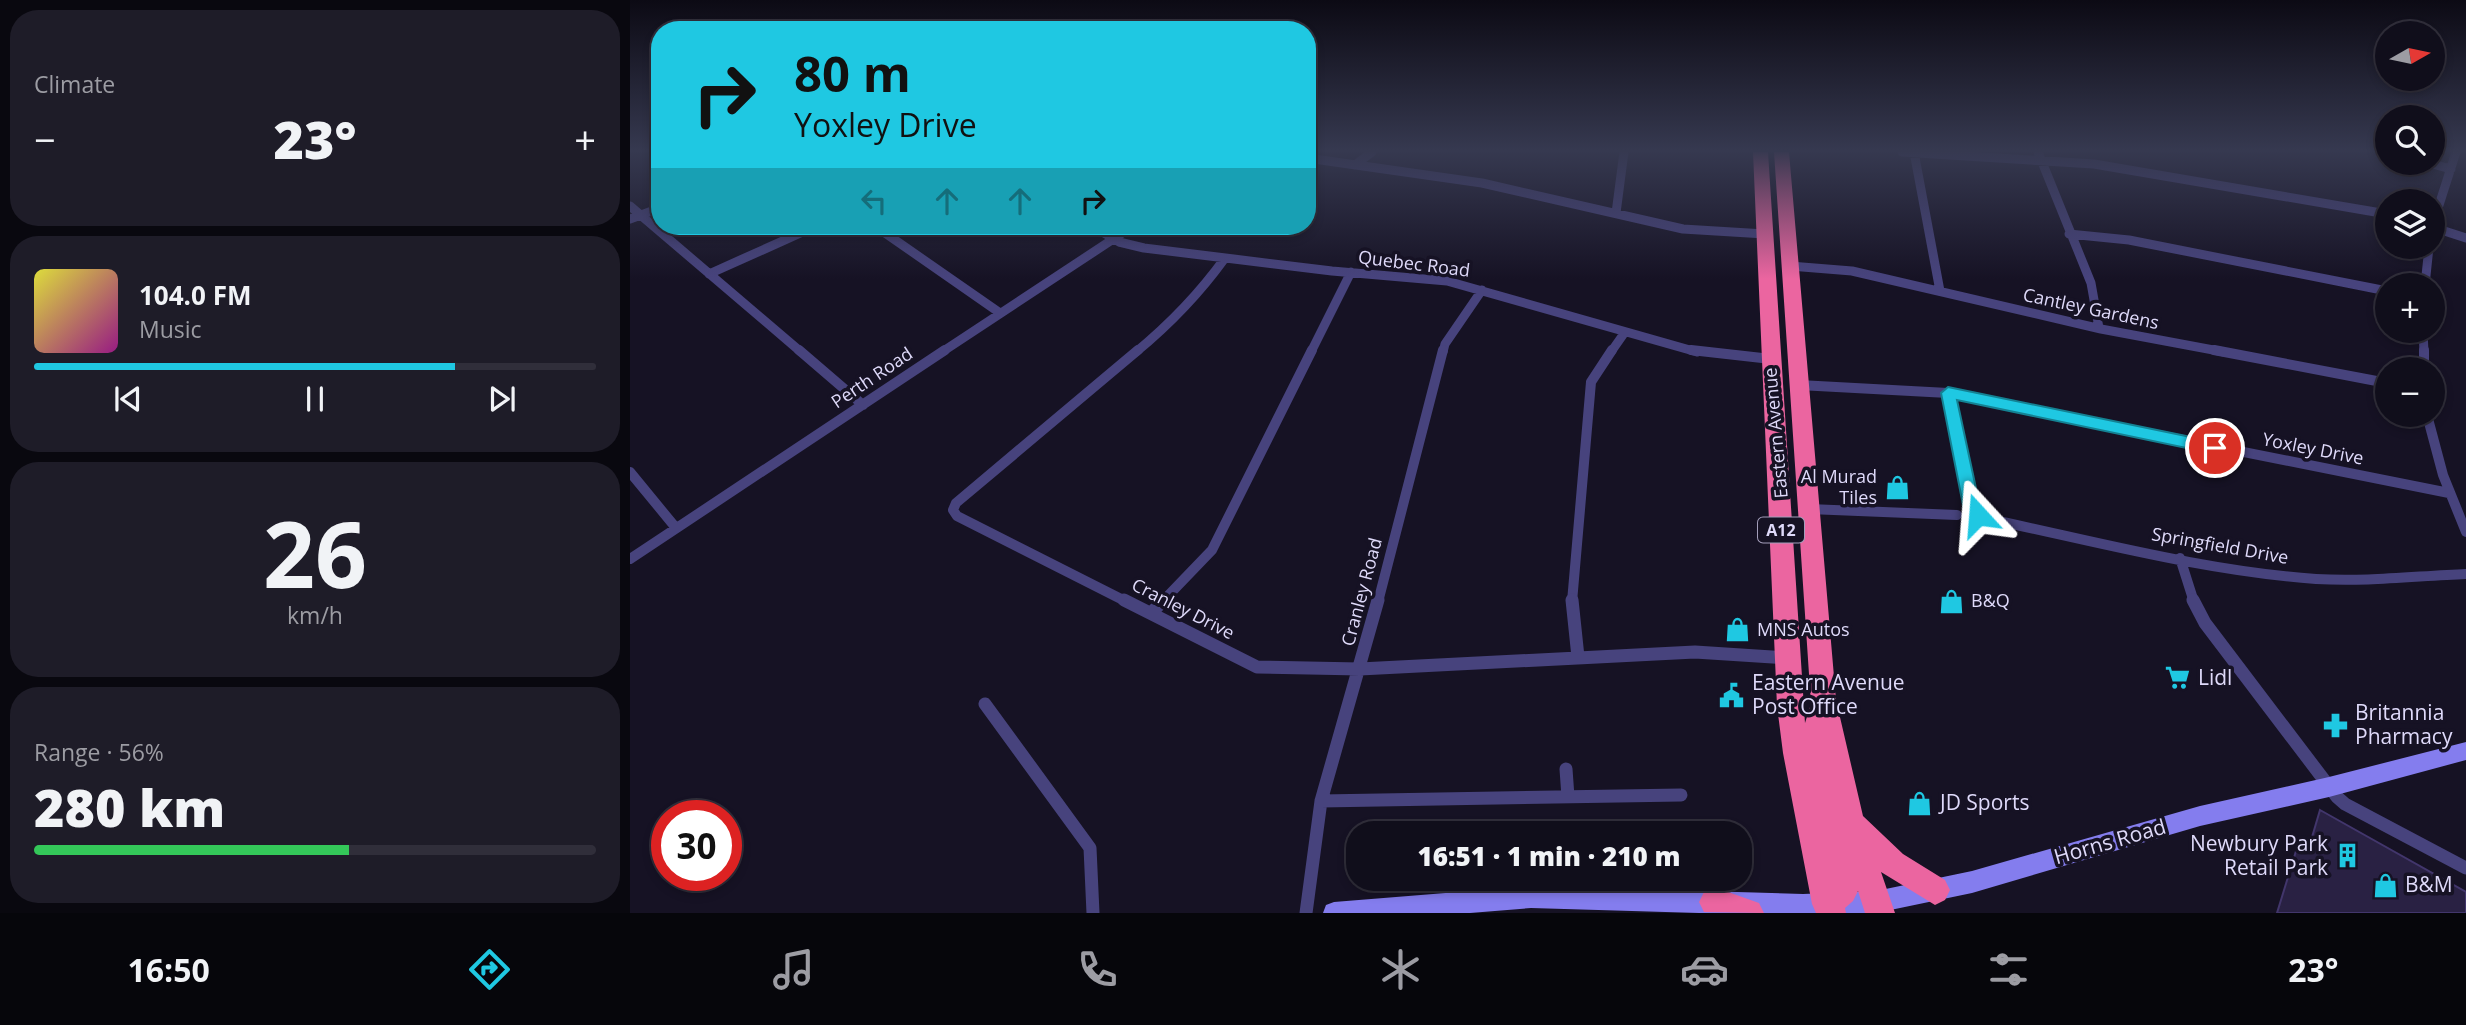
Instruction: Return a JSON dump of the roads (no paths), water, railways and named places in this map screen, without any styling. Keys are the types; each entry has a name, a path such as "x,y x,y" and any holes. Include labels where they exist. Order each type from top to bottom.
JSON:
{"highway":[{"name":"Eastern Avenue","path":"1763,195 1788,658 1796,753 1829,909"},
{"name":"Eastern Avenue","path":"1786,195 1823,700 1833,755 1874,909"},
{"path":"1823,700 1816,727 1817,770 1845,878 1843,891 1829,909"},
{"path":"1852,824 1886,859 1935,890"},
{"path":"1714,902 1749,913"}],"street":[{"path":"1534,195 1683,229 1765,234"},
{"path":"1616,213 1618,195"},
{"path":"1922,195 1940,291"},
{"path":"2054,195 2091,282 2099,328"},
{"path":"2271,195 2375,212"},
{"path":"630,206 634,218 651,231"},
{"path":"634,218 651,211"},
{"path":"2445,231 2466,237"},
{"path":"2069,234 2129,240 2375,289"},
{"path":"657,235 709,274 863,405"},
{"path":"709,274 796,235"},
{"path":"888,235 1000,313"},
{"name":"Quebec Road","path":"1107,235 1144,248 1447,281 1700,353 1771,359"},
{"name":"Perth Road","path":"630,559 1120,235"},
{"name":"Cranley Drive","path":"1225,258 1203,288 1170,324 956,503 953,510 957,516 1257,667 1360,668 1695,652 1788,658"},
{"name":"Cantley Gardens","path":"1790,266 1852,271 2099,328 2375,381"},
{"path":"1152,612 1212,550 1351,272"},
{"name":"Cranley Road","path":"1306,913 1321,801 1360,668 1445,344 1482,290"},
{"path":"1578,657 1572,597 1591,382 1625,332"},
{"name":"Yoxley Drive","path":"1799,385 1948,393 2449,494"},
{"name":"Springfield Drive","path":"1948,393 1972,510 1984,518 2180,558 2317,579 2466,573"},
{"path":"2429,427 2449,494 2466,532"},
{"path":"630,472 676,528"},
{"path":"1809,509 1958,515"},
{"path":"2180,558 2192,596 2205,623 2329,787 2345,804 2466,868"},
{"path":"985,704 1090,848 1093,913"},
{"name":"Horns Road","path":"1334,913 1532,905 1714,902 1874,909 2200,816 2329,787 2466,751"},
{"path":"1566,769 1568,797"},
{"path":"1321,801 1681,795"}],"place":[{"name":"Al Murad Tiles","path":"1897,487"},
{"name":"B&Q","path":"1951,601"},
{"name":"MNS Autos","path":"1737,630"},
{"name":"Lidl","path":"2178,678"},
{"name":"Eastern Avenue Post Office","path":"1732,695"},
{"name":"Britannia Pharmacy","path":"2335,725"},
{"name":"JD Sports","path":"1920,803"},
{"name":"Newbury Park Retail Park","path":"2348,856"},
{"name":"B&M","path":"2385,885"}]}
